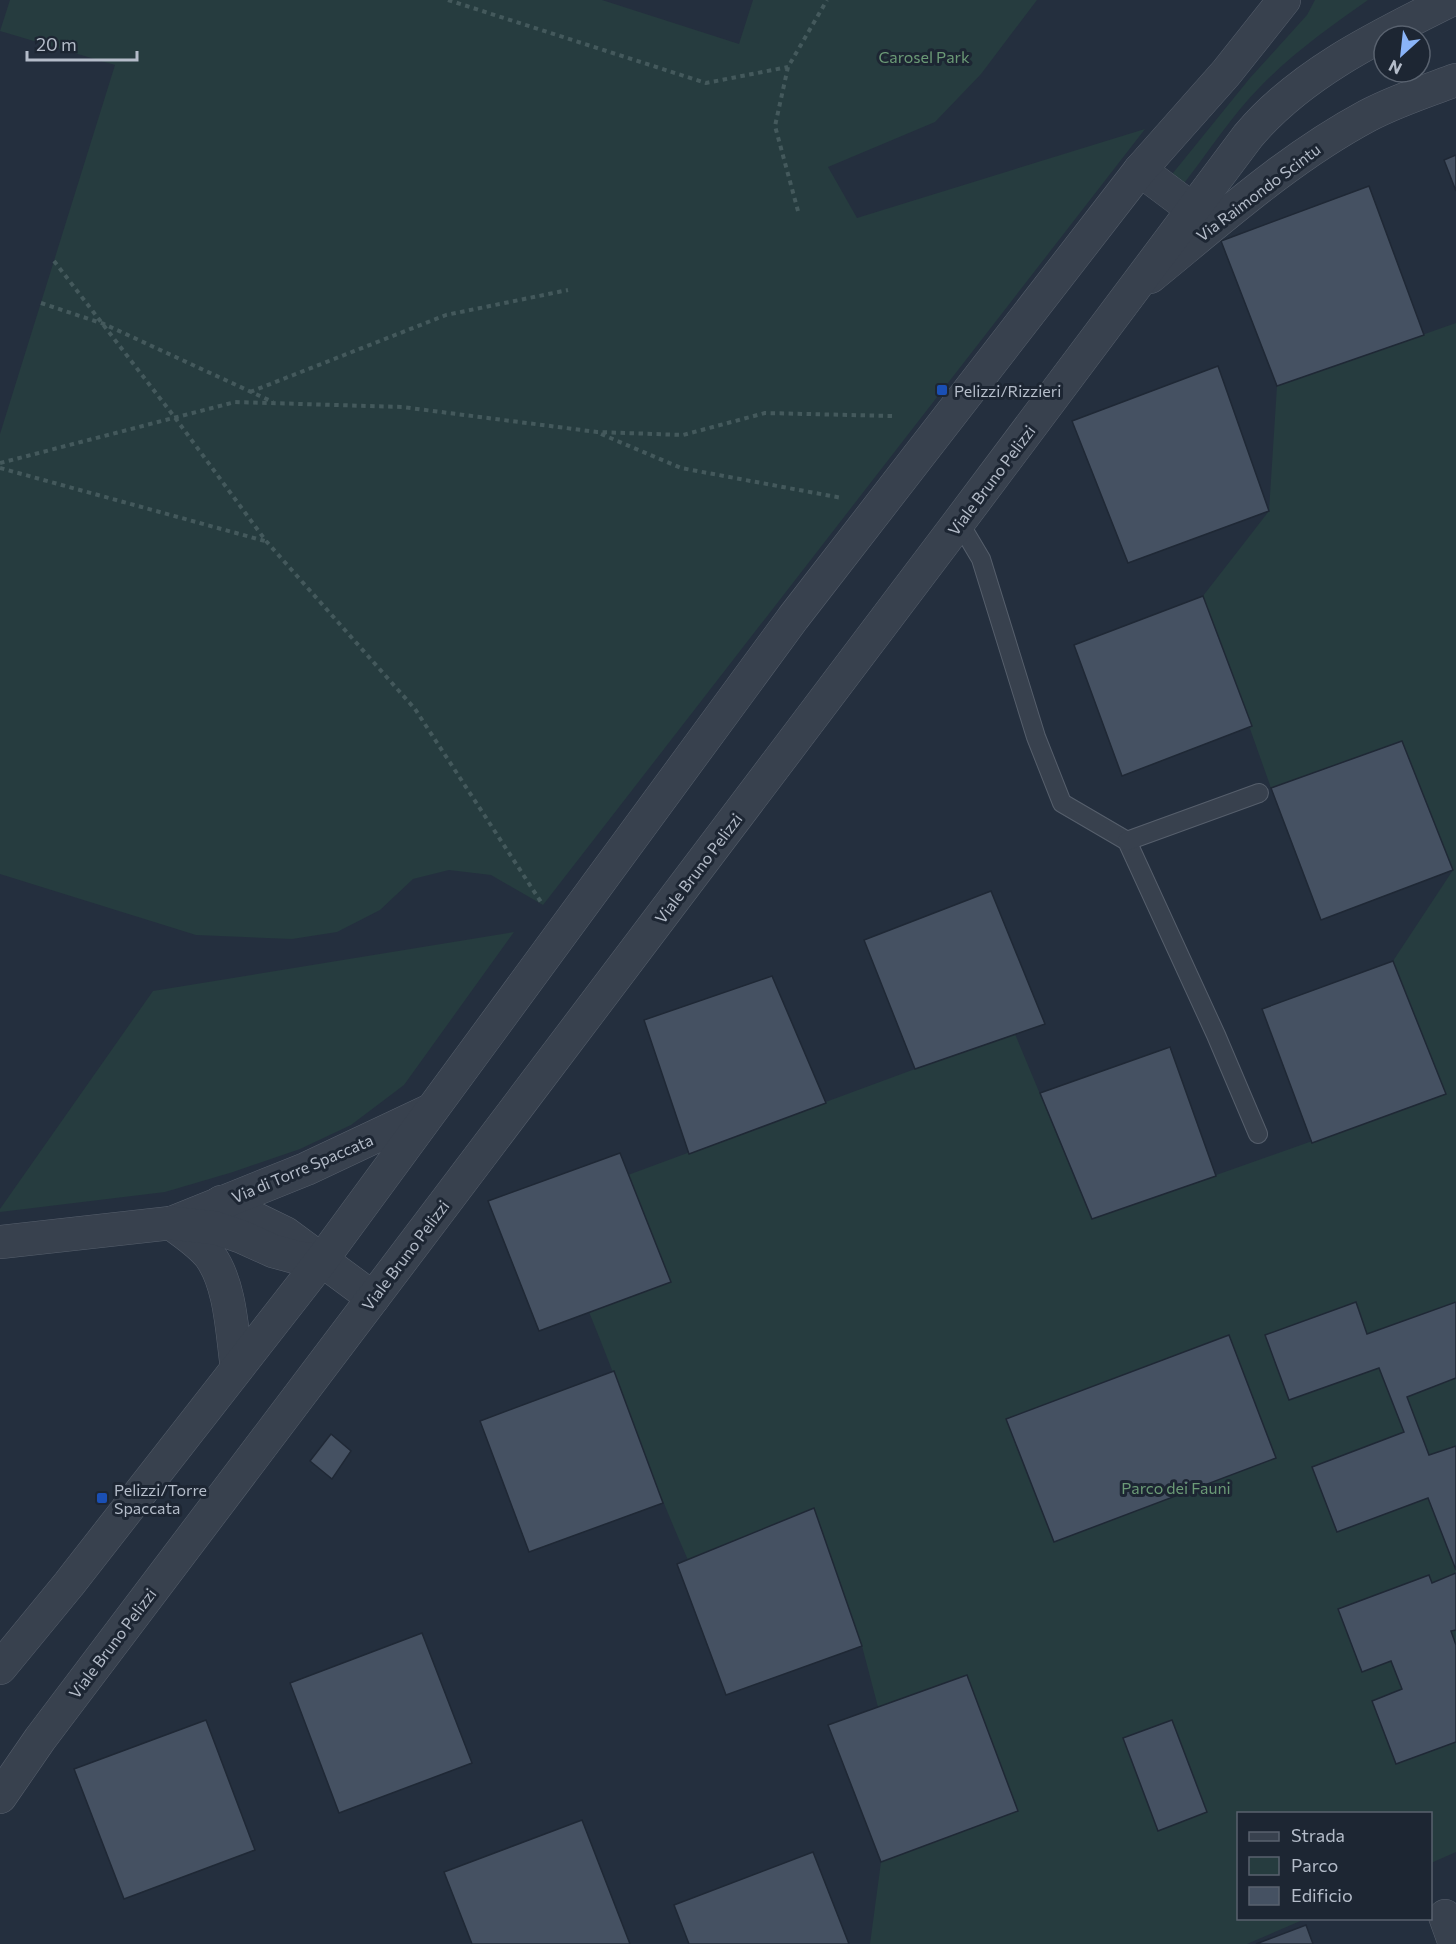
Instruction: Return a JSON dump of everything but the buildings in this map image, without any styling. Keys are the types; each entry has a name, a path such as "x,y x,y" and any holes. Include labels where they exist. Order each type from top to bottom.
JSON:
{"street":[{"path":"0,1668 69,1584 321,1261 793,618 1140,170 1226,73 1284,0"},
{"name":"Viale Bruno Pelizzi","path":"0,1797 40,1738 1259,123 1295,90 1343,58 1452,0"},
{"name":"Via Raimondo Scintu","path":"1134,289 1284,168 1339,132 1396,103 1456,80"},
{"path":"1140,170 1192,209"},
{"name":"Via di Torre Spaccata","path":"171,1223 306,1169 431,1110"},
{"path":"221,1202 285,1233 321,1261"},
{"path":"171,1223 203,1248 219,1271 225,1288 237,1368"},
{"name":"Via di Torre Spaccata","path":"0,1242 171,1223 190,1224 235,1234 273,1251 321,1261 373,1298"}],"lane":[{"path":"959,522 981,559 1036,737 1062,802 1127,841 1216,1035 1258,1134"},
{"path":"1127,841 1259,793"}],"path":[{"path":"448,0 706,82 788,67"},
{"path":"798,211 774,126 788,67 827,0"},
{"path":"54,261 176,419 266,541 415,709 543,905"},
{"path":"250,392 446,315 568,290"},
{"path":"41,303 104,324 276,404"},
{"path":"0,463 235,402 402,407 597,432 683,435 765,413 892,416"},
{"path":"597,432 681,468 842,498"},
{"path":"0,468 266,541"}],"green space":[{"name":"Carosel Park","path":"10,0 602,0 739,44 753,0 1037,0 981,74 935,122 828,167 857,218 1145,129 543,905 491,875 449,870 413,879 380,910 337,932 292,939 196,935 0,874 0,434 115,65 0,31"},
{"path":"1315,0 1368,0 1289,59 1260,86 1223,130 1185,182 1176,183 1173,173 1250,78 1307,15"},
{"name":"Parco dei Fauni","path":"1456,323 1456,1852 1432,1863 1432,1812 1237,1812 1237,1920 1303,1920 1247,1944 870,1944 881,1862 1018,1811 967,1676 878,1707 862,1646 814,1508 688,1560 589,1312 670,1282 628,1175 1015,1034 1092,1219 1445,1094 1393,961 1453,870 1402,741 1271,788 1203,596 1269,511 1277,386"},
{"path":"514,932 404,1085 351,1125 300,1149 165,1192 0,1212 153,991"}],"place":[{"name":"Pelizzi/Rizzieri","path":"942,390"},
{"name":"Pelizzi/Torre Spaccata","path":"102,1498"}]}
